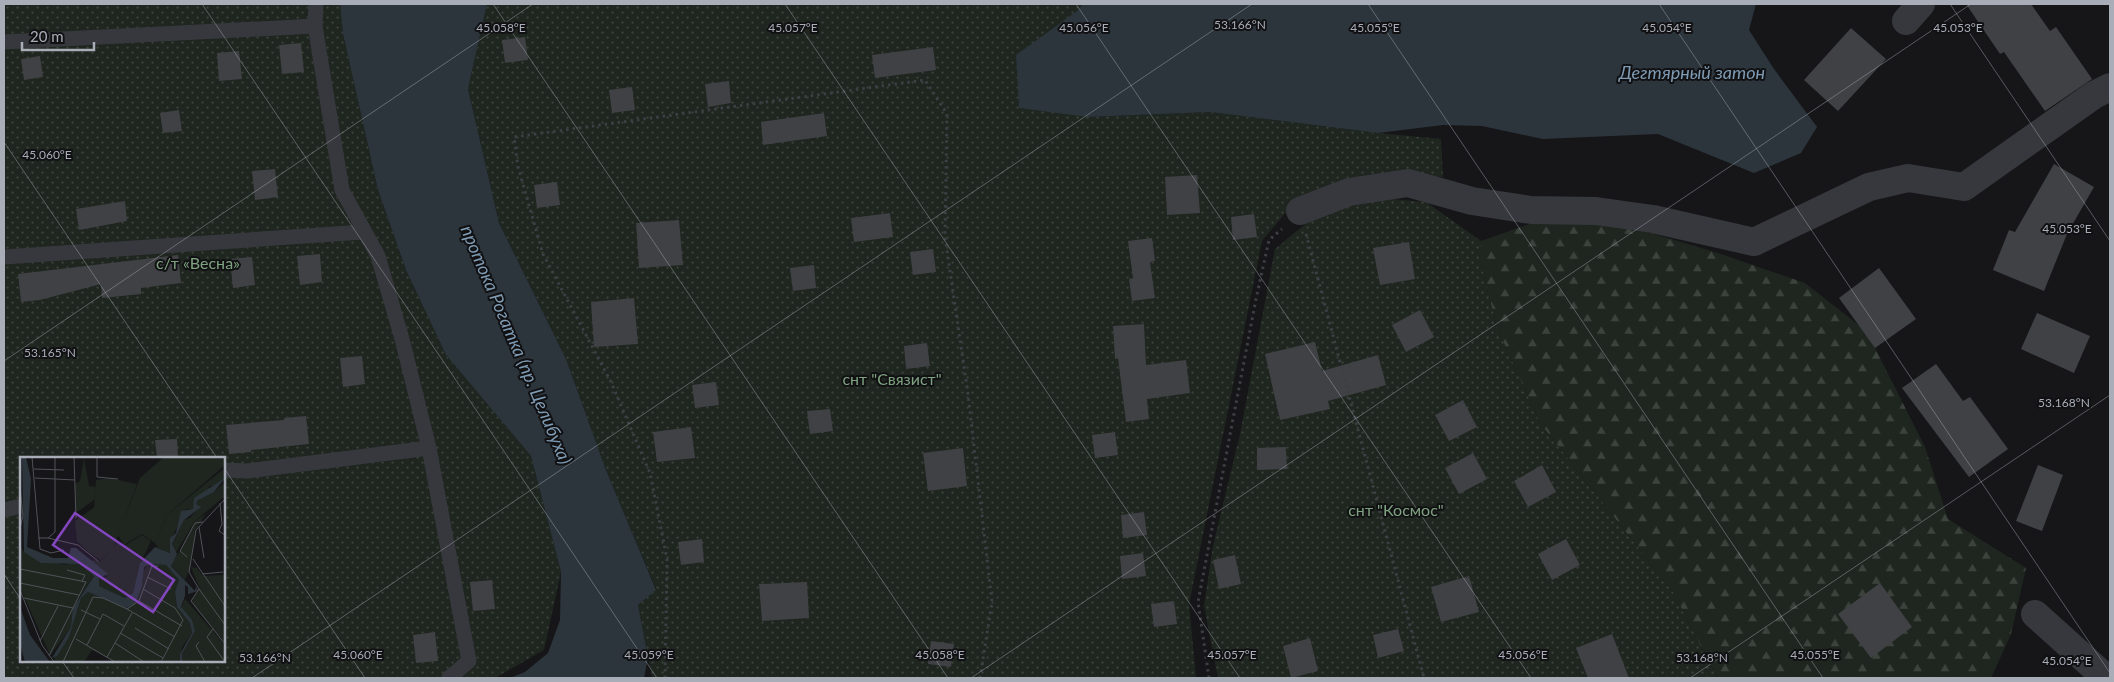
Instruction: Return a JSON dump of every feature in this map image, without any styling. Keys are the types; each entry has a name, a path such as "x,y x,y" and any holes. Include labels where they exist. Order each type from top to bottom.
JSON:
{"street":[{"path":"1300,212 1349,192 1408,184 1472,201 1531,210 1596,210 1653,219 1754,242 1869,188 1908,178 1964,187 2094,95 2110,87"},
{"path":"2035,614 2106,678"}],"lane":[{"path":"316,4 315,26 342,190 363,232 378,256 402,339 429,448 469,661 449,678"},
{"path":"4,42 315,26"},
{"path":"4,257 363,232"},
{"path":"225,470 247,471 429,448"},
{"path":"4,510 20,506"}],"path":[{"path":"665,678 667,559 650,473 610,382 543,254 518,167 514,137 926,80 947,114 945,238 968,394 992,602 980,678"},
{"path":"1209,678 1198,602 1248,338 1269,240 1300,212 1424,678"}],"green space":[{"name":"с/т «Весна»","path":"4,4 340,4 343,34 378,190 406,270 446,355 531,456 561,572 544,650 495,678 4,678"},
{"name":"снт \"Связист\"","path":"487,4 1083,4 1077,11 1088,117 1210,112 1441,139 1443,177 1390,174 1296,200 1262,241 1189,604 1196,678 652,678 638,605 656,589 606,470 566,359 499,223 468,89"},
{"name":"снт \"Космос\"","path":"1379,198 1426,202 1481,241 1481,264 1497,328 1540,423 1673,592 1717,678 1218,678 1204,606 1213,546 1240,434 1275,249 1309,221 1334,206"},
{"path":"1547,218 1634,228 1718,253 1805,283 1870,334 1875,348 1925,447 1948,519 2026,568 2011,634 1991,678 1717,678 1673,592 1540,423 1497,328 1481,264 1481,241"}],"water":[{"name":"протока Рогатка (пр. Целибуха)","path":"340,4 487,4 468,89 499,223 566,359 606,470 656,590 638,605 648,657 644,678 510,678 525,672 548,653 560,620 561,572 531,456 446,355 406,270 378,190 343,34"},
{"name":"Дегтярный затон","path":"1083,4 1756,4 1749,30 1774,69 1817,127 1801,153 1754,173 1658,134 1543,139 1482,126 1443,125 1378,133 1210,112 1088,117 1019,108 1016,55 1077,11"}],"building":[{"path":"1966,4 2031,4 2050,31 2056,27 2092,79 2045,111 2004,52 2000,54"},
{"path":"1851,28 1886,59 1838,111 1804,80"},
{"path":"525,37 528,60 505,63 502,40"},
{"path":"301,43 304,72 282,74 279,45"},
{"path":"933,47 936,70 875,78 872,55"},
{"path":"239,51 242,79 219,81 217,53"},
{"path":"40,56 43,77 24,80 21,59"},
{"path":"729,81 731,103 708,107 705,84"},
{"path":"632,87 635,110 612,113 609,90"},
{"path":"179,110 182,131 163,133 160,113"},
{"path":"824,113 827,136 763,145 761,122"},
{"path":"2054,164 2094,187 2067,234 2044,291 1993,270 2009,230 2015,232"},
{"path":"275,169 278,197 255,200 252,171"},
{"path":"1197,175 1200,213 1167,215 1165,177"},
{"path":"557,182 560,205 537,208 534,185"},
{"path":"125,201 127,221 79,230 76,209"},
{"path":"890,213 893,237 854,242 851,218"},
{"path":"1254,214 1257,237 1233,240 1231,217"},
{"path":"679,220 683,265 639,268 636,223"},
{"path":"1152,238 1155,261 1150,262 1155,298 1132,301 1129,279 1133,278 1128,241"},
{"path":"1409,242 1415,279 1380,285 1373,248"},
{"path":"933,249 936,272 913,275 910,252"},
{"path":"320,254 322,282 300,285 297,256"},
{"path":"178,255 181,283 141,288 141,294 102,298 101,284 40,300 21,302 18,274"},
{"path":"252,257 255,285 233,288 230,259"},
{"path":"814,265 816,288 793,291 790,268"},
{"path":"1879,268 1916,319 1875,348 1839,298"},
{"path":"634,298 638,344 594,347 591,302"},
{"path":"1420,310 1434,337 1406,352 1392,325"},
{"path":"2037,313 2090,336 2074,373 2021,349"},
{"path":"1144,324 1146,365 1186,360 1190,393 1147,399 1149,419 1126,422 1118,358 1115,359 1113,326"},
{"path":"1315,342 1322,371 1378,355 1386,385 1328,401 1330,409 1280,420 1265,354"},
{"path":"927,343 930,366 906,369 904,346"},
{"path":"362,356 365,384 343,387 340,358"},
{"path":"1936,364 1963,401 1970,397 2008,449 1969,477 1902,388"},
{"path":"716,382 719,405 695,408 692,385"},
{"path":"1463,400 1477,427 1449,441 1435,415"},
{"path":"830,409 833,431 810,434 807,411"},
{"path":"306,416 309,444 229,454 226,425 284,420 284,418"},
{"path":"691,427 695,458 657,462 653,432"},
{"path":"1115,432 1118,455 1095,458 1092,435"},
{"path":"177,439 178,457 157,457 155,440"},
{"path":"1286,447 1287,469 1257,470 1257,448"},
{"path":"963,448 967,486 928,491 923,453"},
{"path":"1473,453 1487,479 1459,494 1445,468"},
{"path":"1542,465 1556,492 1528,507 1514,481"},
{"path":"2038,465 2063,475 2042,531 2016,521"},
{"path":"1144,512 1147,535 1123,538 1121,515"},
{"path":"702,539 704,562 681,565 678,542"},
{"path":"1566,539 1580,565 1552,580 1538,554"},
{"path":"1143,553 1146,576 1122,579 1120,556"},
{"path":"1235,555 1241,584 1219,589 1213,560"},
{"path":"1469,576 1479,612 1441,622 1431,587"},
{"path":"492,580 495,609 473,611 470,582"},
{"path":"807,582 809,618 762,621 759,584"},
{"path":"1880,583 1912,627 1871,658 1838,614"},
{"path":"1174,601 1177,624 1154,627 1151,604"},
{"path":"1398,629 1404,651 1378,658 1373,635"},
{"path":"435,632 438,661 416,663 413,635"},
{"path":"1612,634 1629,678 1588,678 1576,648"},
{"path":"1310,638 1318,671 1291,678 1283,646"},
{"path":"931,641 954,644 951,667 928,664"}]}
